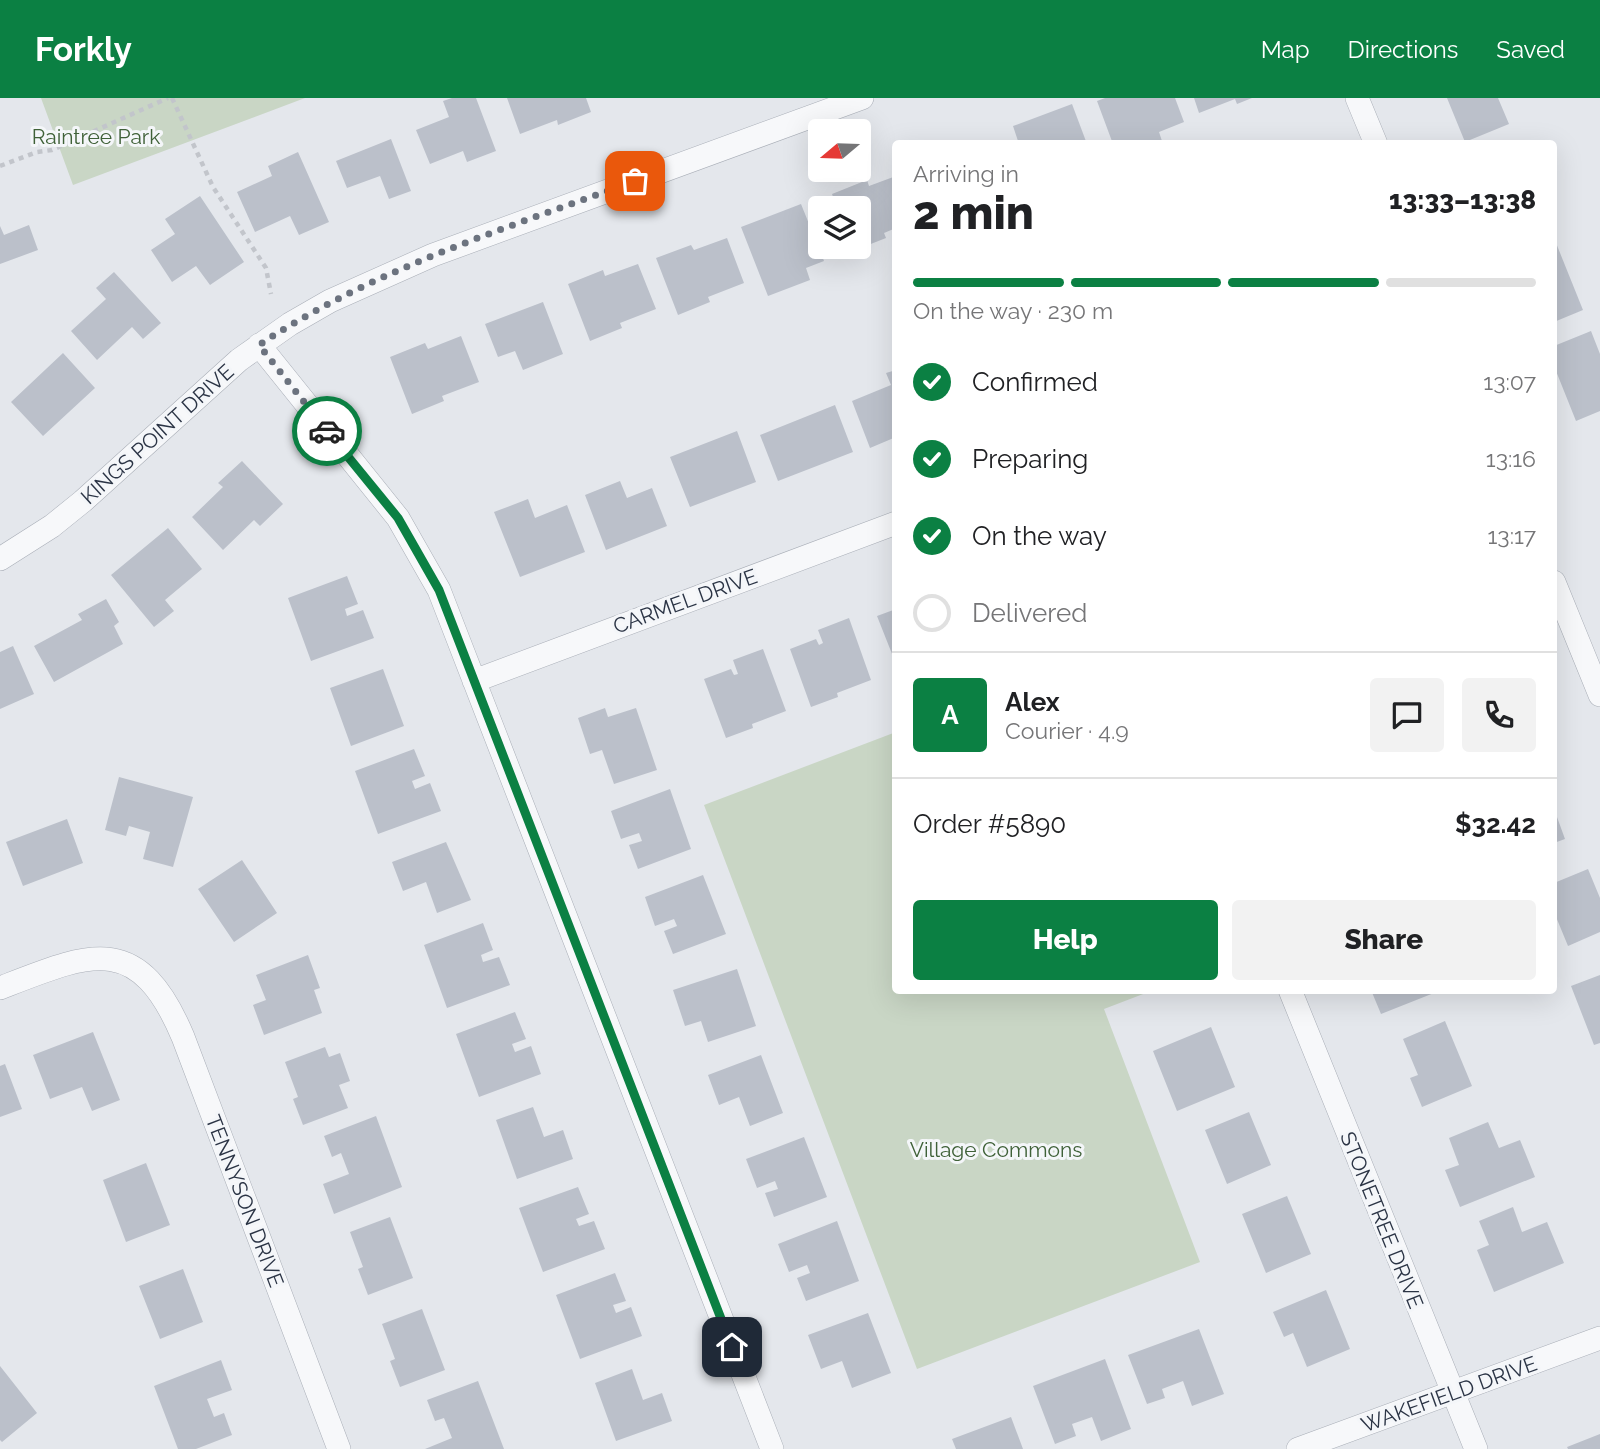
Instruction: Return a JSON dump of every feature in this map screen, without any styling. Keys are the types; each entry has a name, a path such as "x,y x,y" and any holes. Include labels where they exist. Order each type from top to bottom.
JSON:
{"street":[{"name":"KINGS POINT DRIVE","path":"0,559 36,537 83,501 239,360 290,324 331,301 433,256 862,98"},
{"path":"1357,98 1374,140"},
{"path":"259,345 398,518 439,590 772,1449"},
{"name":"CARMEL DRIVE","path":"474,681 892,524"},
{"path":"1557,589 1600,695"},
{"name":"TENNYSON DRIVE","path":"0,988 58,966 92,958 130,965 156,987 172,1011 340,1449"},
{"name":"STONETREE DRIVE","path":"1292,994 1476,1449"},
{"name":"WAKEFIELD DRIVE","path":"1298,1449 1600,1338"}],"path":[{"path":"0,166 37,152 52,150 170,98 213,187 266,268 271,294"}],"green space":[{"name":"Raintree Park","path":"41,98 305,98 73,185"},
{"name":"Village Commons","path":"892,734 892,994 1143,994 1104,1009 1200,1262 917,1369 704,805"}],"building":[{"path":"452,98 476,98 496,151 467,162 463,151 430,164 416,130 449,117 443,101"},
{"path":"507,98 586,98 591,112 558,125 557,120 520,134"},
{"path":"1105,98 1175,98 1184,122 1159,132 1162,140 1112,140 1097,101"},
{"path":"1194,98 1252,98 1237,104 1235,99 1199,113"},
{"path":"1447,98 1498,98 1509,124 1464,140"},
{"path":"1072,104 1086,140 1018,140 1013,126"},
{"path":"391,139 411,191 389,199 380,176 347,188 336,161"},
{"path":"298,152 329,222 299,235 290,216 255,232 237,192 272,176 268,166"},
{"path":"892,177 892,230 884,233 886,238 871,244 871,196 832,194 868,182 869,186"},
{"path":"200,196 244,262 210,285 196,266 172,282 151,250 175,234 165,219"},
{"path":"801,204 808,221 808,259 824,261 806,268 810,280 768,296 741,227"},
{"path":"29,225 38,250 0,264 0,226 4,235"},
{"path":"727,238 744,283 708,297 710,302 678,315 656,258 691,245 694,250"},
{"path":"1557,245 1583,310 1557,321"},
{"path":"638,264 656,309 620,323 622,328 590,341 568,284 603,270 605,276"},
{"path":"114,272 161,323 143,339 132,327 97,360 71,331 106,299 96,288"},
{"path":"543,302 563,354 523,370 515,351 498,357 485,324"},
{"path":"1591,331 1600,354 1600,411 1576,421 1557,374 1557,345"},
{"path":"461,336 479,382 442,396 444,401 412,414 390,357 425,343 428,349"},
{"path":"63,353 95,388 43,436 11,402"},
{"path":"892,371 892,439 870,448 852,401 891,385 886,373"},
{"path":"835,405 853,452 778,481 760,435"},
{"path":"737,431 756,482 690,507 670,457"},
{"path":"242,461 283,504 260,526 254,520 223,550 192,517 223,487 218,483"},
{"path":"620,481 627,498 652,488 667,526 606,550 585,495"},
{"path":"528,499 535,518 567,505 585,552 520,577 494,512"},
{"path":"168,528 202,569 165,600 174,611 154,627 111,575"},
{"path":"347,576 358,604 345,609 347,616 363,610 374,638 311,661 288,598"},
{"path":"106,599 119,622 114,626 123,644 54,682 34,646 82,620 78,614"},
{"path":"892,610 892,654 877,616"},
{"path":"849,618 871,680 811,707 790,649 816,639 819,645 823,643 818,630"},
{"path":"13,646 34,694 0,709 0,652"},
{"path":"763,649 786,711 726,738 704,679 731,669 734,675 738,674 733,660"},
{"path":"383,669 404,726 351,746 330,688"},
{"path":"605,708 608,717 636,708 657,770 614,784 602,750 590,754 578,718"},
{"path":"414,749 425,776 412,781 415,789 430,783 441,811 378,834 355,771"},
{"path":"119,777 193,797 173,867 143,859 150,832 129,826 126,836 105,830"},
{"path":"670,789 691,849 638,869 629,845 642,841 639,833 621,839 611,811"},
{"path":"1557,817 1565,839 1557,842"},
{"path":"67,819 83,863 23,886 6,842"},
{"path":"446,842 471,900 437,913 426,882 403,891 392,862"},
{"path":"242,860 277,913 234,942 198,889"},
{"path":"1588,869 1600,898 1600,932 1568,946 1557,919 1557,882"},
{"path":"703,875 726,934 673,954 664,931 677,926 674,919 655,926 645,897"},
{"path":"483,923 493,950 481,955 483,962 499,957 510,985 447,1008 424,945"},
{"path":"308,955 320,988 314,990 322,1013 264,1035 253,1005 266,1000 256,975"},
{"path":"737,969 756,1026 708,1042 701,1021 685,1026 673,990"},
{"path":"1600,975 1600,1043 1594,1045 1571,986"},
{"path":"1373,994 1431,994 1381,1014"},
{"path":"515,1012 526,1039 512,1044 515,1052 531,1046 541,1074 479,1097 456,1034"},
{"path":"1445,1021 1472,1086 1422,1107 1410,1078 1418,1075 1403,1039"},
{"path":"1211,1027 1235,1087 1177,1111 1153,1051"},
{"path":"93,1032 120,1100 92,1111 82,1087 50,1099 33,1055"},
{"path":"325,1047 329,1057 340,1053 350,1081 339,1085 348,1108 303,1125 293,1099 298,1097 285,1062"},
{"path":"761,1055 783,1113 750,1126 739,1097 719,1105 708,1075"},
{"path":"5,1064 22,1109 0,1117 0,1066"},
{"path":"533,1107 544,1137 563,1130 573,1159 517,1179 496,1120"},
{"path":"1249,1112 1271,1165 1227,1184 1205,1130"},
{"path":"376,1116 402,1187 334,1214 323,1184 349,1174 341,1153 332,1157 324,1136"},
{"path":"1488,1122 1499,1148 1520,1140 1535,1177 1460,1207 1445,1170 1459,1165 1449,1138"},
{"path":"804,1137 827,1197 774,1217 765,1193 778,1189 775,1181 757,1188 746,1159"},
{"path":"146,1163 170,1225 126,1242 103,1180"},
{"path":"578,1187 589,1214 576,1219 579,1226 594,1221 605,1249 543,1272 519,1208"},
{"path":"1287,1196 1311,1254 1266,1273 1242,1214"},
{"path":"1513,1207 1522,1232 1547,1222 1564,1263 1494,1292 1477,1250 1489,1245 1479,1221"},
{"path":"390,1217 413,1278 368,1295 358,1269 363,1267 350,1232"},
{"path":"837,1221 859,1281 806,1301 797,1278 810,1273 807,1265 789,1272 778,1244"},
{"path":"183,1269 203,1322 160,1339 139,1286"},
{"path":"615,1273 626,1301 613,1305 616,1313 631,1307 642,1336 580,1359 556,1295"},
{"path":"1326,1290 1350,1349 1307,1367 1293,1333 1284,1337 1273,1312"},
{"path":"422,1309 445,1370 400,1387 390,1361 395,1359 382,1324"},
{"path":"868,1313 891,1373 852,1388 842,1361 821,1369 808,1335"},
{"path":"1199,1329 1224,1394 1192,1406 1183,1381 1162,1389 1165,1398 1147,1404 1128,1355"},
{"path":"1105,1359 1131,1429 1101,1441 1092,1417 1072,1424 1076,1436 1055,1444 1033,1386"},
{"path":"221,1360 232,1390 207,1399 214,1417 224,1413 232,1435 196,1449 178,1449 154,1386"},
{"path":"0,1366 37,1413 2,1442 0,1440"},
{"path":"632,1369 643,1400 662,1393 672,1421 616,1441 595,1383"},
{"path":"478,1381 504,1449 425,1449 452,1438 444,1418 435,1421 427,1400"},
{"path":"1011,1417 1023,1449 956,1449 952,1439"},
{"path":"1600,1434 1600,1449 1567,1447"}],"way so far":[{"path":"327,431 259,345 331,301 433,256 635,181"}],"route":[{"path":"327,431 398,518 439,590 732,1347"}]}
